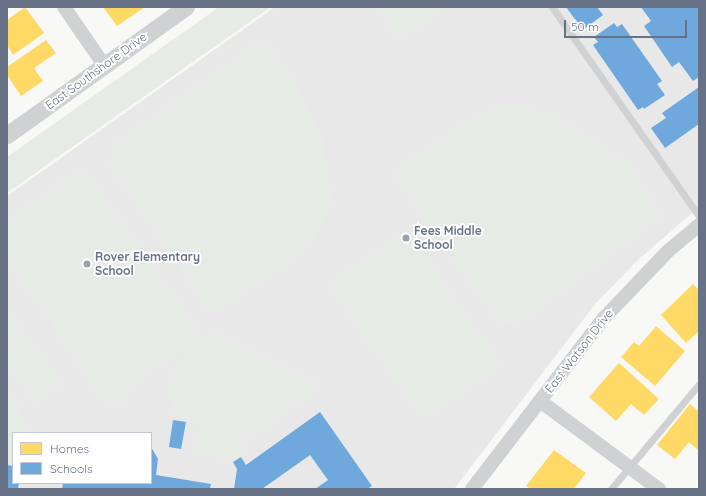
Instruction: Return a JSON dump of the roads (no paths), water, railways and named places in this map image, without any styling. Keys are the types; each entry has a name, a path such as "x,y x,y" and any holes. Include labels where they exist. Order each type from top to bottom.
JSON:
{"street":[{"path":"64,7 104,65"},
{"name":"East Southshore Drive","path":"7,135 186,7"},
{"name":"East Watson Drive","path":"472,489 603,319 668,251 699,226"},
{"path":"540,401 659,489"}],"lane":[{"path":"552,7 699,216"},
{"path":"611,489 628,466 699,384"}],"place":[{"name":"Fees Middle School","path":"406,238"},
{"name":"Rover Elementary School","path":"87,264"}]}
